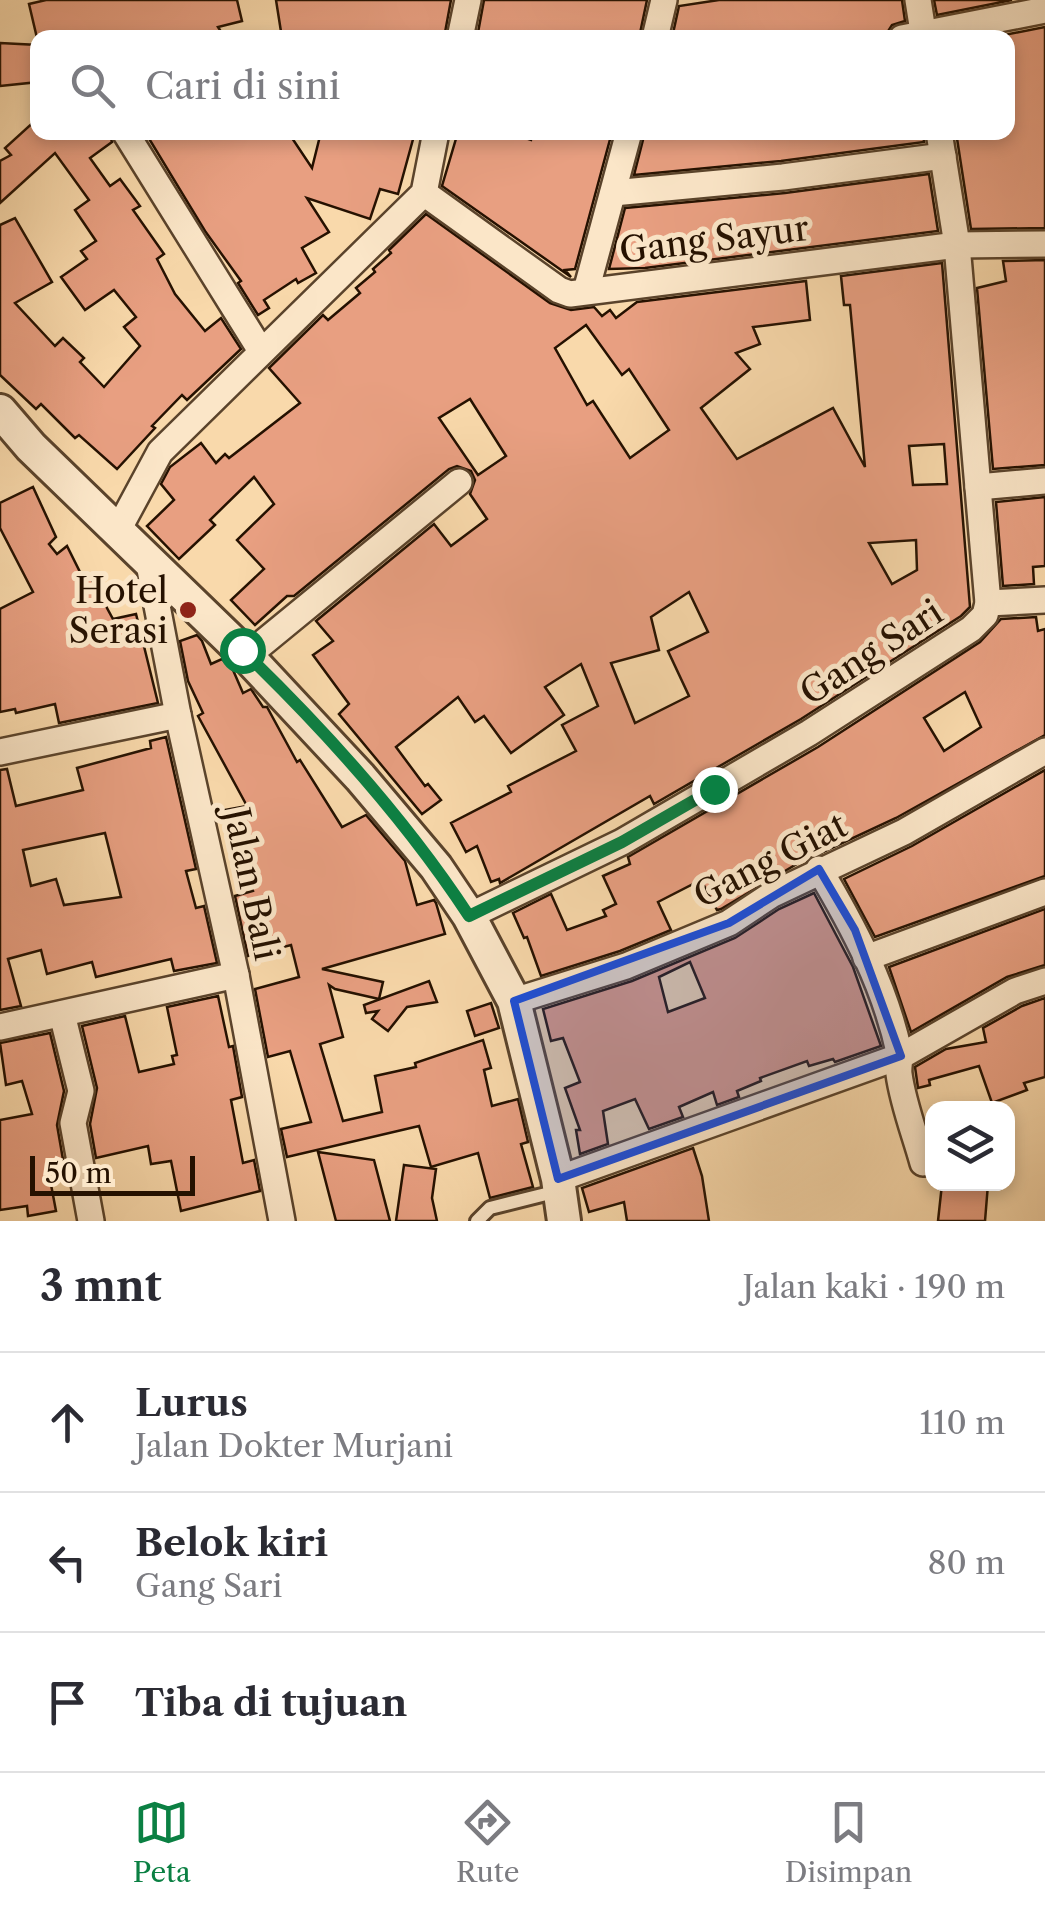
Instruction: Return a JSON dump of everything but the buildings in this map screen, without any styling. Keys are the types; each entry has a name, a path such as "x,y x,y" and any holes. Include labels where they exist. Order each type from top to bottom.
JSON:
{"street":[{"path":"462,30 468,0"},
{"path":"657,30 664,0"},
{"path":"916,30 918,0"},
{"path":"946,30 1045,10"},
{"path":"130,140 261,351"},
{"path":"118,530 160,452 424,194 434,140"},
{"path":"586,291 627,140"},
{"path":"614,193 783,177 941,144"},
{"name":"Gang Sari","path":"469,916 622,842 792,743 971,630 986,615 957,245 941,144"},
{"name":"Gang Sayur","path":"424,194 570,294 957,245 1045,244"},
{"path":"0,412 149,564 247,656 360,777 436,867 469,916 514,1001 561,1197 900,1056 1015,990 1045,982"},
{"path":"978,487 1045,481"},
{"path":"247,656 459,482"},
{"name":"Jalan Bali","path":"149,564 236,975 282,1221"},
{"path":"988,603 1045,600"},
{"path":"0,752 178,715"},
{"name":"Gang Giat","path":"514,1001 626,966 729,923 771,895 904,832 1045,751"},
{"path":"819,870 855,930 866,958 900,1056 900,1083 923,1163"},
{"path":"866,958 1045,892"},
{"path":"0,1027 236,975"},
{"path":"62,1014 81,1090 73,1124 90,1221"}],"lane":[{"path":"477,1221 490,1208 561,1197"}],"highlighted area":[{"path":"819,869 855,930 901,1056 558,1179 514,1001 729,923"}],"place":[{"name":"Hotel Serasi","path":"188,610"}],"route":[{"path":"242,650 360,777 436,867 469,916 586,861 714,789"}]}
